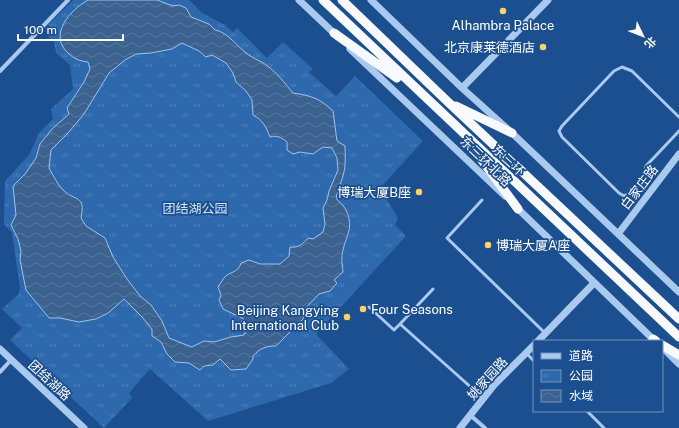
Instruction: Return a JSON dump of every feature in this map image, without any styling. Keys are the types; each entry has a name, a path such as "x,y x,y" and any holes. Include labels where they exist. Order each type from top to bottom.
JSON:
{"highway":[{"name":"东三环","path":"323,0 462,134 679,338"},
{"name":"东三环","path":"342,0 448,102 679,319"},
{"path":"334,33 423,96"},
{"path":"448,102 512,133"},
{"path":"462,134 518,209"},
{"path":"663,347 679,355"}],"street":[{"path":"0,71 68,0"},
{"name":"东三环北路","path":"299,0 655,340"},
{"path":"371,0 462,88 512,133 679,292"},
{"path":"462,88 548,0"},
{"name":"白家庄路","path":"618,234 679,154"},
{"path":"539,340 594,283"},
{"name":"姚家园路","path":"460,428 483,398 533,346"},
{"path":"663,347 679,364"},
{"name":"团结湖路","path":"0,349 84,428"},
{"path":"0,372 11,360"},
{"path":"470,415 485,428"}],"lane":[{"path":"679,117 632,71 622,67 614,70 559,131 562,137 619,193 624,196 631,193 643,178 646,166 679,131"},
{"path":"482,200 447,238 545,333"},
{"path":"369,307 394,330 433,289"},
{"path":"400,324 483,398"},
{"path":"526,353 533,360"},
{"path":"588,412 604,428"}],"green space":[{"name":"团结湖公园","path":"73,0 189,0 202,13 225,25 233,32 237,28 267,58 283,42 313,69 309,72 336,96 355,76 423,141 380,188 398,218 395,225 406,236 316,334 349,369 331,383 208,421 150,369 129,393 132,398 104,428 10,340 22,328 2,309 18,295 20,288 12,233 4,224 5,181 29,155 39,133 53,119 51,109 73,89 70,65 56,53 54,41 48,37 53,31 48,25"}],"water":[{"path":"88,0 157,0 173,6 179,5 186,8 191,17 209,24 215,30 220,31 249,55 268,66 293,93 315,98 324,103 333,111 337,141 345,146 345,169 336,198 346,210 350,226 342,255 343,272 334,280 337,283 330,291 319,294 301,313 304,318 276,346 266,347 258,351 253,356 253,359 246,369 231,370 220,359 213,365 204,366 200,370 189,363 175,362 167,354 161,342 152,336 152,329 124,299 108,313 96,319 79,322 60,318 49,318 26,290 20,260 21,251 18,239 11,225 16,215 13,186 25,174 36,158 40,144 52,129 69,114 67,108 84,82 90,69 88,62 77,59 68,53 62,46 60,39 61,31 68,16 81,4","holes":["182,43 199,51 206,57 212,55 226,63 233,73 236,82 246,91 252,100 253,115 264,124 270,137 277,136 285,140 287,142 287,150 293,154 300,152 313,154 323,147 332,148 337,158 338,170 323,208 325,224 323,232 313,239 308,238 298,246 290,247 289,256 280,264 260,264 249,260 241,263 240,267 236,271 226,276 218,287 221,295 219,300 223,309 244,319 237,326 247,329 244,335 214,342 204,341 192,347 169,338 162,321 151,305 140,296 127,279 113,257 105,238 86,226 81,218 81,202 63,190 49,168 51,150 84,114 109,73 125,60 136,54 172,49"]}],"place":[{"name":"Alhambra Palace","path":"503,11"},
{"name":"北京康莱德酒店","path":"543,47"},
{"name":"博瑞大厦B座","path":"419,192"},
{"name":"博瑞大厦A座","path":"488,245"},
{"name":"Four Seasons","path":"363,309"},
{"name":"Beijing Kangying International Club","path":"347,317"}]}
